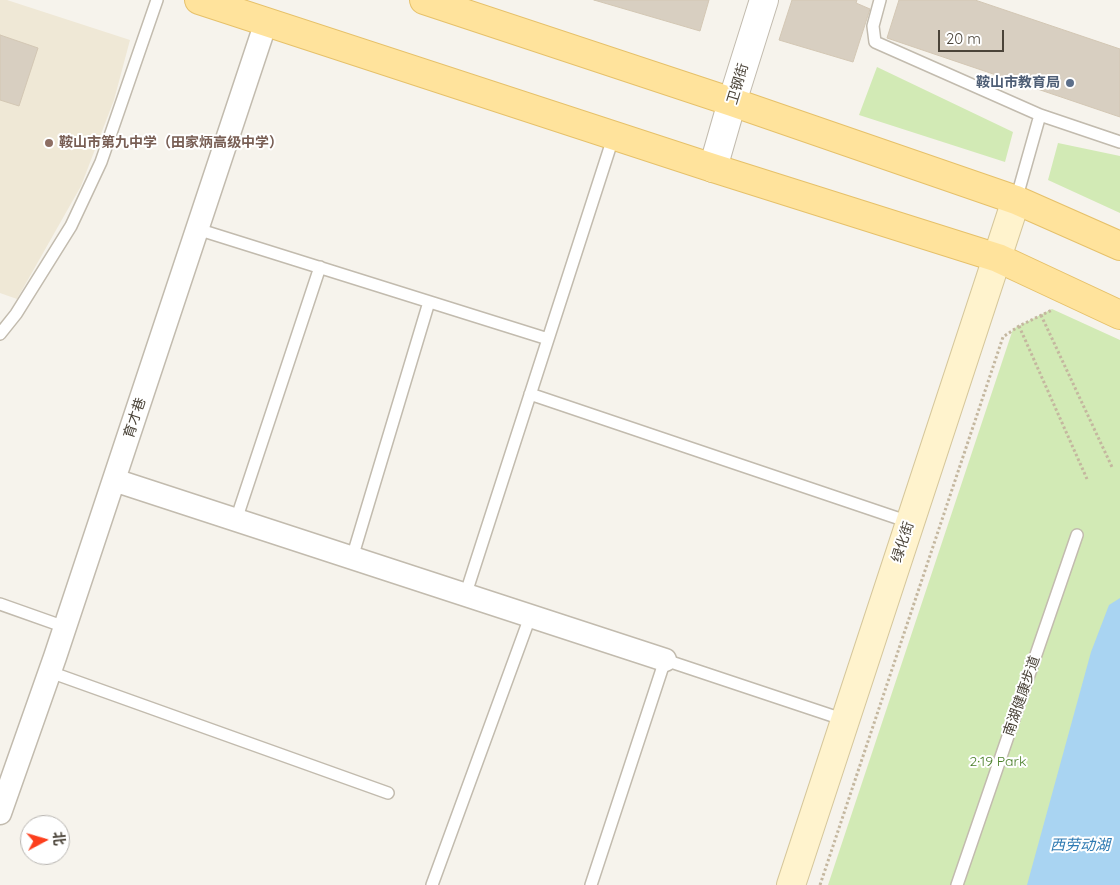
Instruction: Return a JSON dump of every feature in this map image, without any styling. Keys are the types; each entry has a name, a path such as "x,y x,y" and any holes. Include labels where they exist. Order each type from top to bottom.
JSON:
{"main road":[{"path":"199,0 714,168 998,258 1120,315"},
{"path":"424,0 732,102 1016,200 1120,246"},
{"name":"绿化街","path":"791,885 1016,200"}],"street":[{"name":"卫钢街","path":"714,168 732,102 764,0"},
{"name":"育才巷","path":"0,813 50,672 266,22"},
{"path":"114,480 665,660"}],"lane":[{"path":"0,334 16,314 71,226 100,162 157,0"},
{"path":"880,0 873,26 874,42 1040,115 1120,142"},
{"path":"1016,200 1040,115"},
{"path":"465,596 614,135"},
{"path":"197,229 548,340"},
{"path":"236,520 320,268"},
{"path":"352,558 429,302"},
{"path":"530,394 909,522"},
{"name":"南湖健康步道","path":"957,885 1076,535"},
{"path":"0,604 65,627"},
{"path":"432,885 530,617"},
{"path":"590,885 665,660 846,720"},
{"path":"50,672 388,793"}],"path":[{"path":"820,885 1003,337 1040,315 1112,467"},
{"path":"1019,326 1087,479"}],"shaded area":[{"name":"鞍山市第九中学（田家炳高级中学）","path":"0,0 7,0 130,40 114,100 81,186 17,299 0,293"}],"green space":[{"path":"877,67 1013,132 1005,162 859,115"},
{"path":"1058,143 1120,156 1120,213 1048,180"},
{"name":"2·19 Park","path":"1052,309 1120,340 1120,885 828,885 1013,329"}],"water":[{"name":"西劳动湖","path":"1120,598 1120,885 1027,885 1091,652 1109,605"}],"building":[{"path":"594,0 709,0 700,31"},
{"path":"792,0 857,0 856,3 870,9 853,62 779,40"},
{"name":"鞍山市教育局","path":"899,0 975,0 1120,49 1120,117 887,38"},
{"path":"0,35 38,48 19,106 0,100"}],"place":[{"name":"鞍山市教育局","path":"1070,83"},
{"name":"鞍山市第九中学（田家炳高级中学）","path":"49,143"}]}
